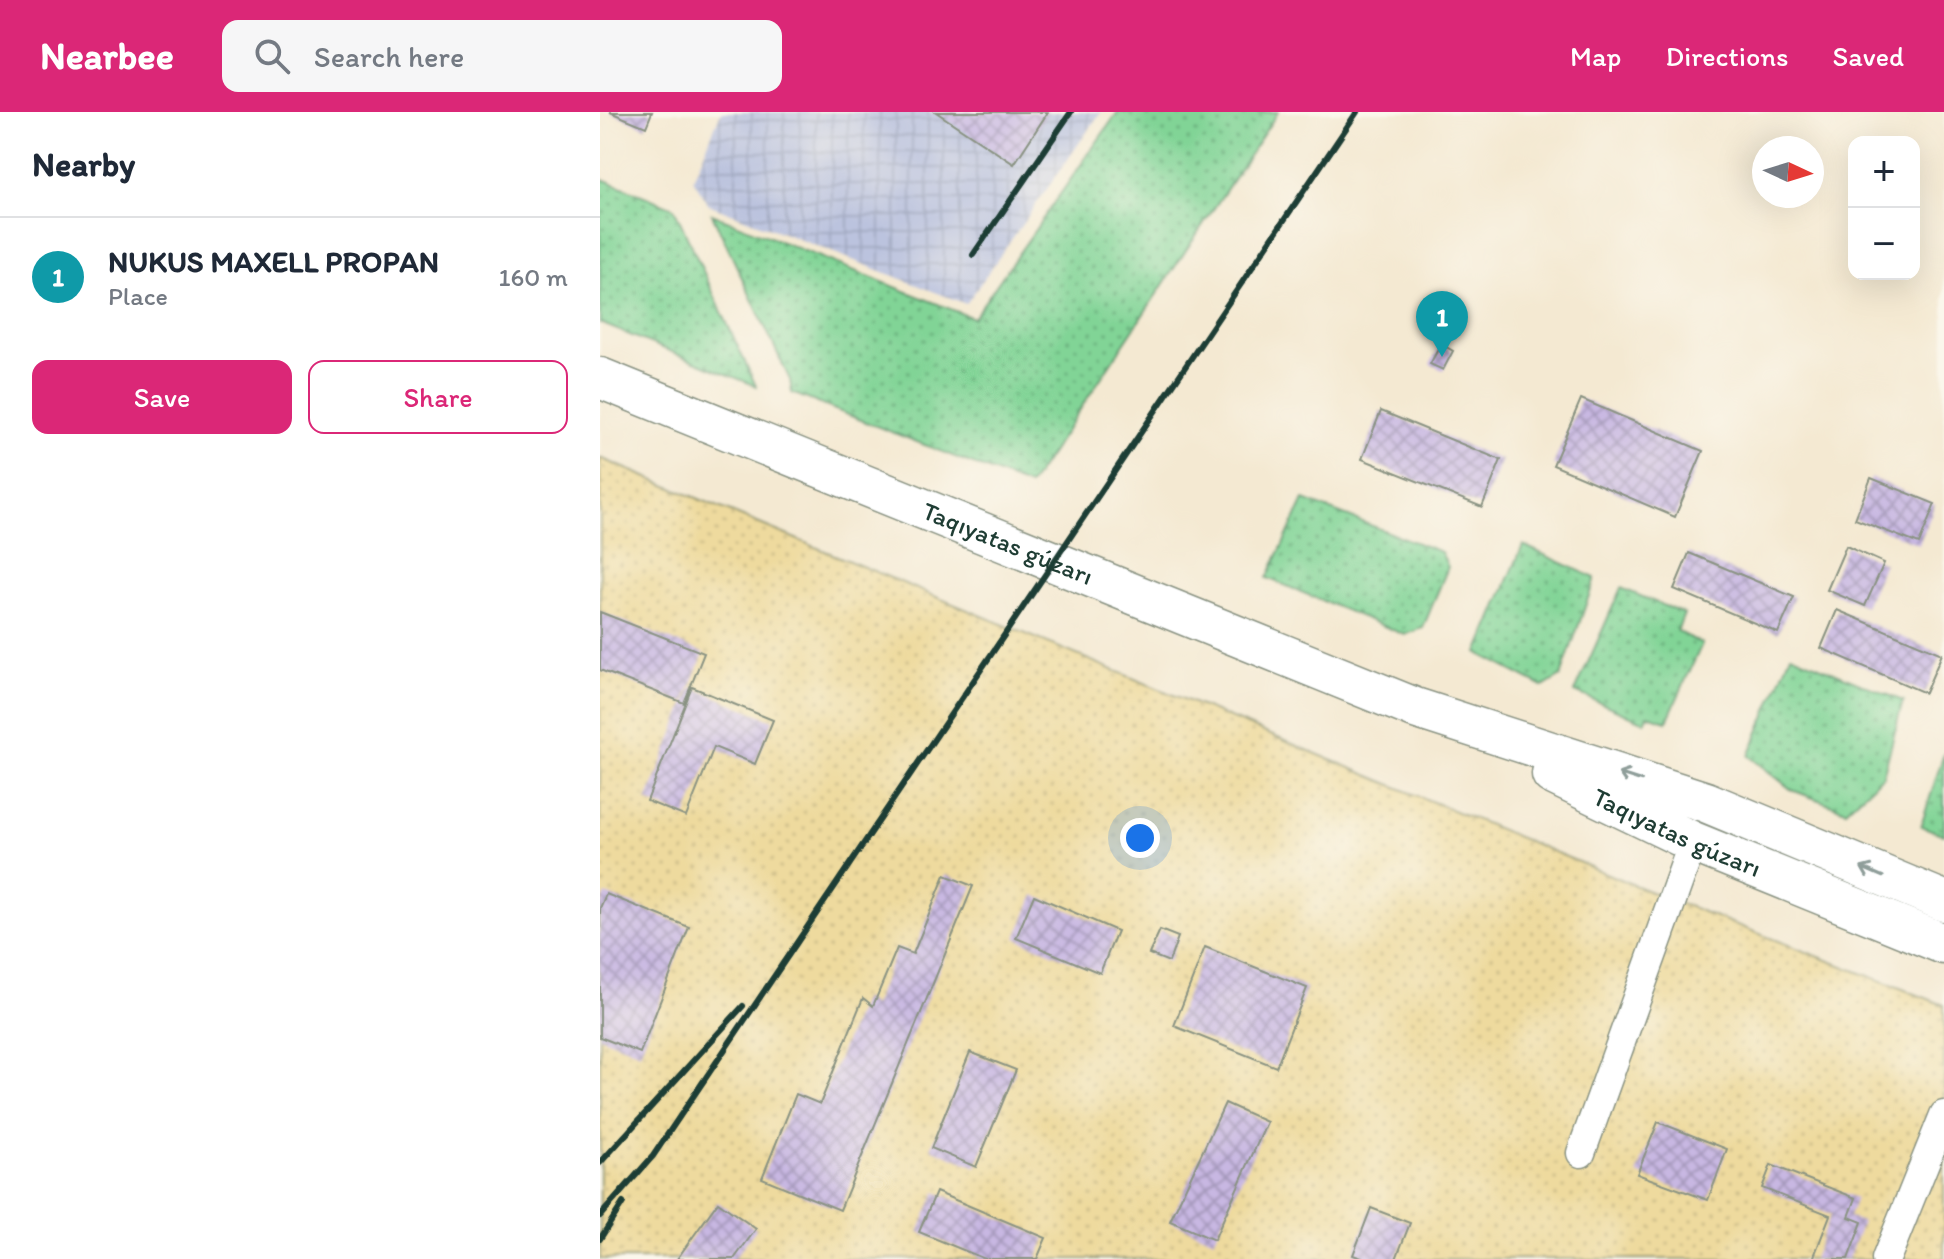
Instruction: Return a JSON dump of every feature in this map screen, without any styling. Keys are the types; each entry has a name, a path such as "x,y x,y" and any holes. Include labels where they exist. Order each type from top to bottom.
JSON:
{"highway":[{"name":"Taqıyatas gúzarı","path":"600,378 1415,708 1693,842 1944,944"},
{"name":"Taqıyatas gúzarı","path":"1415,708 1706,802 1944,901"}],"lane":[{"path":"1581,1153 1693,842"},
{"path":"1886,1259 1944,1115"}],"shaded area":[{"path":"721,112 1101,112 966,304 708,204 693,179"}],"green space":[{"path":"1118,112 1278,112 1029,486 792,393 790,380 712,214 973,318"},
{"path":"600,178 674,208 756,386 600,323"},
{"path":"1304,500 1441,552 1448,567 1423,628 1405,635 1267,578"},
{"path":"1523,545 1595,578 1561,676 1543,687 1478,653"},
{"path":"1621,588 1684,614 1677,631 1702,644 1667,721 1648,715 1645,722 1575,692"},
{"path":"1791,654 1903,701 1883,776 1846,810 1792,790 1749,756"},
{"path":"1944,753 1944,835 1921,826"}],"sand":[{"path":"600,458 1646,890 1944,1005 1944,1259 600,1259"}],"building":[{"path":"610,112 652,112 646,127"},
{"path":"936,112 1048,112 1014,164"},
{"path":"1441,344 1453,351 1443,370 1430,364"},
{"path":"1581,399 1703,451 1675,517 1553,465"},
{"path":"1381,411 1501,460 1482,507 1362,459"},
{"path":"1871,478 1935,504 1919,544 1855,519"},
{"path":"1846,546 1884,563 1865,606 1827,590"},
{"path":"1689,553 1794,597 1778,633 1674,589"},
{"path":"1837,610 1942,654 1925,693 1821,648"},
{"path":"600,612 704,653 684,703 600,670"},
{"path":"692,687 773,720 755,764 714,747 686,817 647,801"},
{"path":"945,875 973,886 840,1210 762,1178 796,1094 820,1104 863,998 873,1006 897,948 913,954"},
{"path":"606,894 689,927 640,1053 600,1037 600,908"},
{"path":"1034,895 1117,931 1100,973 1016,938"},
{"path":"1160,930 1178,937 1169,962 1149,954"},
{"path":"1205,947 1307,988 1276,1067 1174,1026"},
{"path":"970,1052 1016,1070 976,1167 931,1148"},
{"path":"1225,1103 1267,1122 1214,1240 1170,1221"},
{"path":"1658,1122 1727,1149 1708,1200 1637,1174"},
{"path":"1771,1165 1856,1198 1849,1217 1862,1222 1848,1259 1813,1259 1830,1215 1762,1188"},
{"path":"936,1192 1046,1238 1037,1259 985,1259 919,1232"},
{"path":"718,1202 756,1229 734,1259 677,1259"},
{"path":"1371,1208 1410,1223 1396,1259 1364,1259 1353,1255"}],"railway":[{"path":"973,255 1071,112"},
{"path":"600,1216 653,1156 1357,112"},
{"path":"600,1163 743,1006"},
{"path":"600,1239 623,1203"}],"place":[{"name":"NUKUS MAXELL PROPAN","path":"1442,357"}]}
